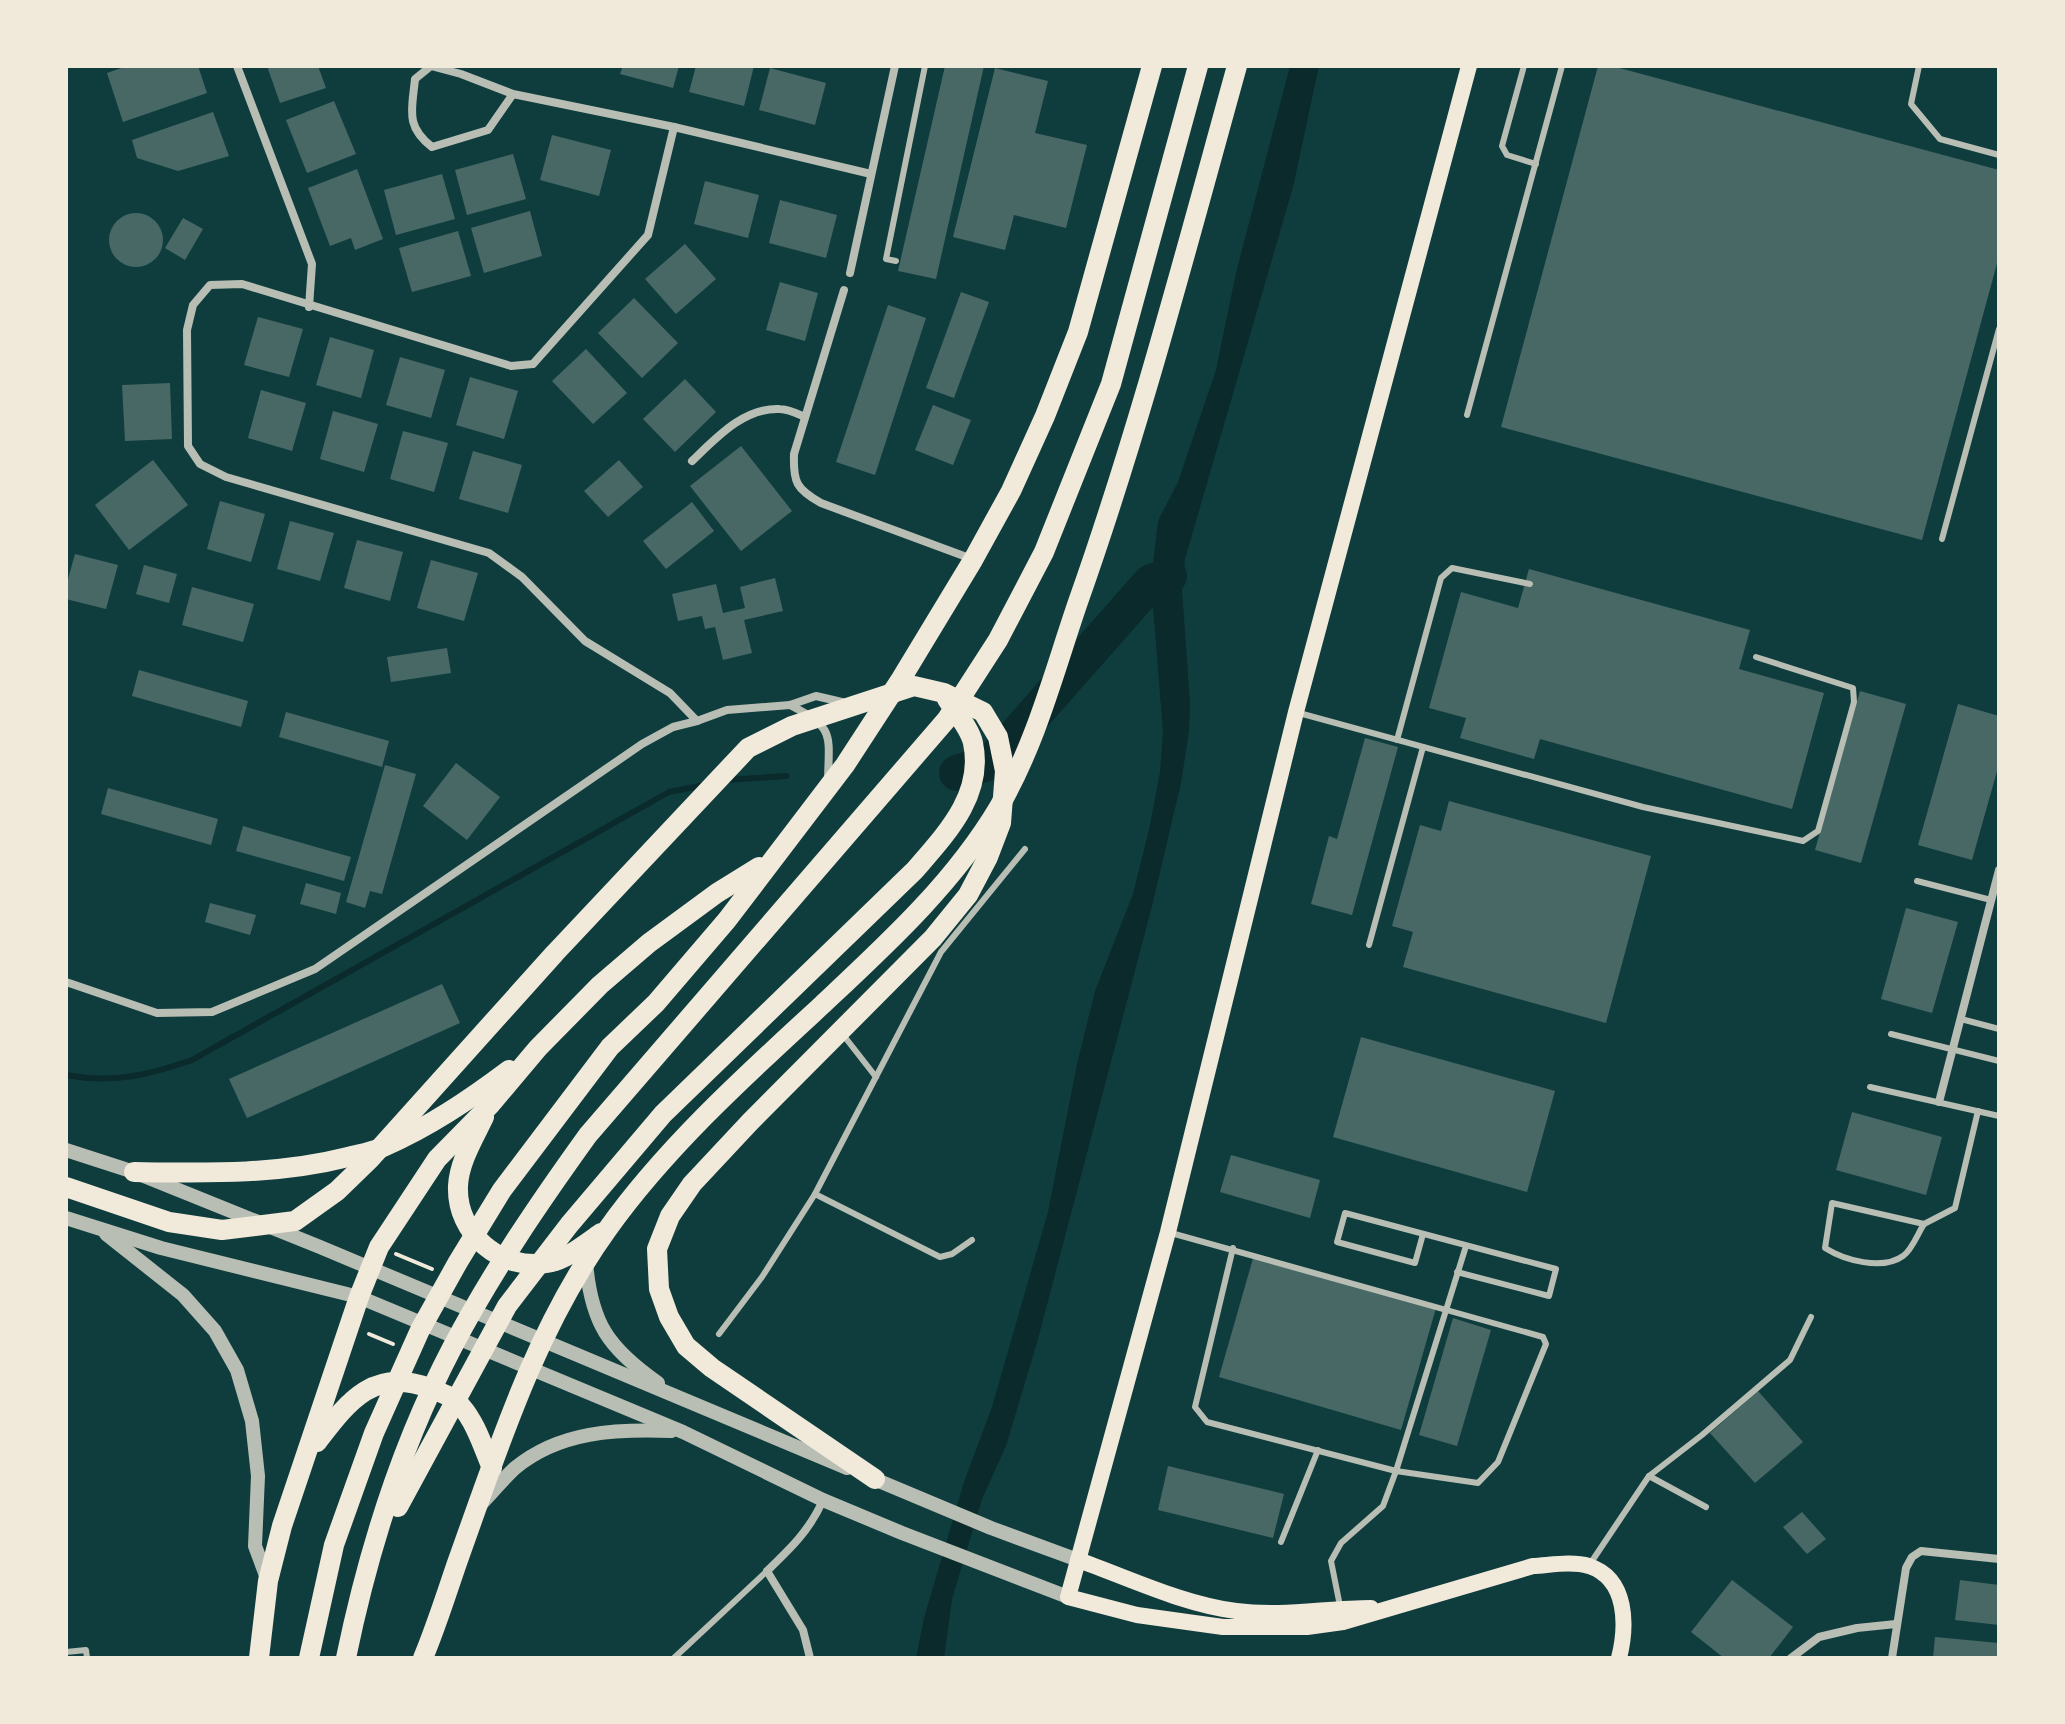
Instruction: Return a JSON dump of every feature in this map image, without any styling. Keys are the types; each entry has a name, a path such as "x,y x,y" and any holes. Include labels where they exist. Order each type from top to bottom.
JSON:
{"highway":[{"path":"309,1658 334,1545 374,1433 420,1330 458,1262 502,1190 610,1047 656,1003 727,920 845,765 973,560 1022,466 1078,332 1152,66"},
{"path":"346,1658 371,1556 429,1396 491,1279 540,1202 588,1135 947,719 1021,599 1044,552 1111,384 1198,66"},
{"path":"423,1658 530,1368 542,1341 607,1229 697,1126 825,1012 938,888 981,837 1025,755 1093,560 1176,288 1237,66"},
{"path":"66,1187 169,1222 222,1230 295,1221 337,1191 370,1159 596,909 748,748 792,726 914,686 944,693 983,712 998,737 1005,771 1001,823 988,857 968,895 933,938 692,1184 670,1216 657,1249 659,1289 669,1317 686,1346 712,1368 875,1479"},
{"path":"371,1556 507,1306 569,1225 663,1114 915,870 946,834 966,804 974,780 973,741 944,693"},
{"path":"259,1658 268,1581 282,1526 359,1297 379,1247 437,1159 600,985 649,943 717,893 769,861"},
{"path":"134,1172 266,1171 313,1165 381,1149 446,1115 538,1048"},
{"path":"490,1105 460,1171 458,1187 463,1219 484,1247 521,1265 550,1263 572,1253 607,1229"},
{"path":"307,1455 360,1392 386,1381 410,1381 459,1402 472,1422 492,1468"}],"main road":[{"path":"1341,1615 1307,1627 1223,1627 1137,1615 1068,1597 1168,1232 1296,712 1469,66"},
{"path":"1078,1560 1196,1602 1235,1611 1341,1615 1389,1609 1427,1595 1533,1566 1564,1563 1588,1566 1600,1572 1621,1599 1625,1617 1619,1658"}],"street":[{"path":"237,66 312,264 309,307"},
{"path":"513,94 488,130 432,147 418,136 411,118 415,79 431,66 513,94 674,127 871,174"},
{"path":"850,273 895,66"},
{"path":"674,127 648,235 533,364 511,366 309,307 242,284 210,285 193,305 187,330 188,446 200,464 226,477 489,553 522,577 585,641 670,693 697,721"},
{"path":"844,290 794,454 793,476 803,493 821,503 973,560"},
{"path":"692,461 716,438 750,413 781,409 805,417"},
{"path":"66,982 157,1013 212,1012 315,969 642,744 673,727 727,710 790,705 816,696 845,703 901,679"},
{"path":"790,705 827,729 828,785"},
{"path":"1939,1102 1999,870"},
{"path":"66,1150 134,1172 991,1528 1078,1560"},
{"path":"66,1218 219,1263 359,1297 683,1432 823,1500 975,1564 1068,1597"},
{"path":"97,1227 183,1295 215,1331 237,1370 252,1421 258,1476 255,1546 268,1581"},
{"path":"586,1262 589,1294 602,1329 642,1372 679,1398"},
{"path":"477,1508 516,1468 557,1443 626,1429 683,1432"},
{"path":"810,1658 803,1630 767,1571 801,1538 823,1500"},
{"path":"1892,1658 1906,1568 1912,1557 1921,1551 1999,1559"},
{"path":"1791,1658 1819,1637 1857,1628 1896,1624"}],"lane":[{"path":"896,261 886,259 925,66"},
{"path":"1524,66 1502,146 1507,155 1536,164"},
{"path":"1467,415 1562,66"},
{"path":"1919,66 1911,104 1940,139 1999,155"},
{"path":"1942,539 1999,329"},
{"path":"1397,740 1441,578 1452,568 1530,584"},
{"path":"1296,712 1643,807 1803,841 1818,831 1854,702 1853,688 1756,657"},
{"path":"1369,945 1423,747"},
{"path":"719,1334 762,1277 815,1194 941,952 1025,849"},
{"path":"1917,881 1991,900"},
{"path":"1961,1019 1999,1029"},
{"path":"839,1030 876,1077"},
{"path":"1891,1034 1999,1061"},
{"path":"1870,1087 1999,1116"},
{"path":"1924,1224 1832,1203 1825,1248 1839,1257 1885,1264 1905,1255 1924,1224 1955,1208 1978,1111"},
{"path":"815,1194 940,1257 952,1254 972,1240"},
{"path":"1423,1234 1415,1263 1337,1242 1345,1213 1556,1269 1549,1296 1457,1272"},
{"path":"1168,1232 1233,1248 1543,1337 1546,1344 1498,1462 1478,1483 1396,1471 1207,1422 1195,1407 1233,1248"},
{"path":"1341,1615 1331,1561 1341,1543 1383,1506 1466,1246"},
{"path":"1588,1566 1649,1476 1790,1360 1811,1317"},
{"path":"1281,1542 1318,1450"},
{"path":"1649,1476 1706,1507"},
{"path":"674,1658 767,1571"},
{"path":"66,1652 86,1650 87,1658"}],"water":[{"path":"1290,66 1319,66 1293,187 1185,559 1182,590 1190,703 1181,783 1152,906 1038,1339 1006,1446 982,1499 952,1599 944,1658 916,1658 924,1618 964,1482 992,1407 1048,1212 1077,1064 1095,991 1133,894 1149,830 1160,772 1163,732 1151,582 1158,521 1178,482 1216,370 1236,273"}],"building":[{"path":"127,66 198,66 207,93 123,122 107,73"},
{"path":"267,66 318,66 326,88 280,103"},
{"path":"623,66 679,66 673,88 620,74"},
{"path":"696,66 754,66 744,106 689,92"},
{"path":"945,66 984,66 936,279 898,271"},
{"path":"1598,66 1612,66 1999,170 1999,256 1922,540 1501,427"},
{"path":"770,68 826,83 815,125 759,110"},
{"path":"995,68 1048,81 1035,133 1087,145 1066,228 1014,215 1005,250 953,237"},
{"path":"334,101 356,154 307,173 286,120"},
{"path":"213,112 229,156 178,171 137,158 132,140"},
{"path":"552,135 611,150 599,196 540,180"},
{"path":"513,154 526,199 467,215 455,170"},
{"path":"357,169 383,239 355,250 351,238 330,246 308,188"},
{"path":"442,174 455,219 396,235 384,190"},
{"path":"705,181 759,195 748,238 694,224"},
{"path":"780,200 837,215 826,258 769,243"},
{"path":"530,211 542,256 484,273 471,228"},
{"path":"136,213 155,221 163,240 155,259 136,267 117,259 109,240 117,221"},
{"path":"183,218 203,229 185,260 165,248"},
{"path":"458,231 471,276 412,292 399,248"},
{"path":"685,244 716,279 676,314 645,279"},
{"path":"780,282 818,293 805,341 766,330"},
{"path":"961,292 989,302 954,398 926,388"},
{"path":"634,298 678,343 642,378 598,333"},
{"path":"888,305 926,318 875,475 836,462"},
{"path":"258,317 303,329 289,377 244,365"},
{"path":"330,337 374,350 361,398 316,385"},
{"path":"586,349 627,393 593,424 552,381"},
{"path":"400,357 445,370 431,418 386,405"},
{"path":"470,377 518,391 504,439 456,425"},
{"path":"685,379 716,412 675,452 643,419"},
{"path":"170,383 172,439 125,441 122,385"},
{"path":"261,390 306,403 292,451 248,438"},
{"path":"933,405 971,420 953,465 915,450"},
{"path":"333,411 378,424 364,472 320,459"},
{"path":"403,431 448,443 434,492 390,479"},
{"path":"741,446 792,511 741,551 690,486"},
{"path":"473,451 522,465 508,513 459,499"},
{"path":"153,460 188,505 129,550 95,505"},
{"path":"619,460 643,487 608,517 584,491"},
{"path":"220,501 265,514 251,562 207,549"},
{"path":"692,502 714,531 666,569 643,541"},
{"path":"290,521 334,533 320,581 277,569"},
{"path":"357,540 403,552 390,601 344,588"},
{"path":"75,554 118,565 106,609 66,599 66,586"},
{"path":"431,560 478,573 464,621 417,608"},
{"path":"144,565 177,574 169,603 136,594"},
{"path":"1529,569 1750,630 1739,669 1824,693 1792,809 1540,739 1534,759 1460,738 1466,718 1429,708 1461,592 1518,608"},
{"path":"775,578 783,611 744,620 752,653 723,660 715,627 705,629 702,616 678,621 672,594 716,584 723,613 745,608 740,587"},
{"path":"192,587 254,604 243,642 182,625"},
{"path":"447,648 451,673 391,682 387,657"},
{"path":"139,670 248,701 241,727 132,696"},
{"path":"1860,691 1906,704 1861,863 1815,850"},
{"path":"1958,704 1999,716 1999,764 1972,860 1918,845"},
{"path":"286,712 389,741 382,767 279,737"},
{"path":"1365,738 1398,747 1352,915 1311,904 1329,836 1337,839"},
{"path":"456,763 500,797 467,840 423,806"},
{"path":"385,765 416,774 382,894 370,891 365,908 346,902"},
{"path":"108,788 218,819 211,845 101,814"},
{"path":"1449,801 1651,856 1606,1023 1403,967 1413,932 1392,926 1420,825 1441,831"},
{"path":"243,826 351,857 344,881 236,851"},
{"path":"306,883 341,893 336,914 300,904"},
{"path":"210,903 256,915 250,935 205,922"},
{"path":"1906,908 1958,922 1932,1013 1881,999"},
{"path":"442,984 460,1023 247,1118 229,1079"},
{"path":"1361,1037 1555,1091 1527,1192 1333,1137"},
{"path":"1852,1112 1942,1137 1926,1195 1836,1170"},
{"path":"1231,1155 1320,1180 1310,1218 1220,1192"},
{"path":"1254,1255 1436,1308 1401,1430 1219,1377"},
{"path":"1453,1318 1491,1330 1457,1446 1419,1435"},
{"path":"1758,1391 1803,1442 1755,1483 1710,1433"},
{"path":"1168,1466 1284,1494 1273,1538 1158,1510"},
{"path":"1802,1512 1826,1539 1807,1554 1783,1527"},
{"path":"1732,1580 1793,1627 1769,1658 1724,1658 1691,1632"},
{"path":"1960,1580 1999,1585 1999,1625 1955,1620"},
{"path":"1935,1637 1999,1643 1999,1658 1933,1658"}],"waterway":[{"path":"957,773 993,761 1151,582 1169,576"},
{"path":"727,780 786,776"},
{"path":"66,1075 115,1078 160,1070 192,1060 669,792 704,785"}]}
